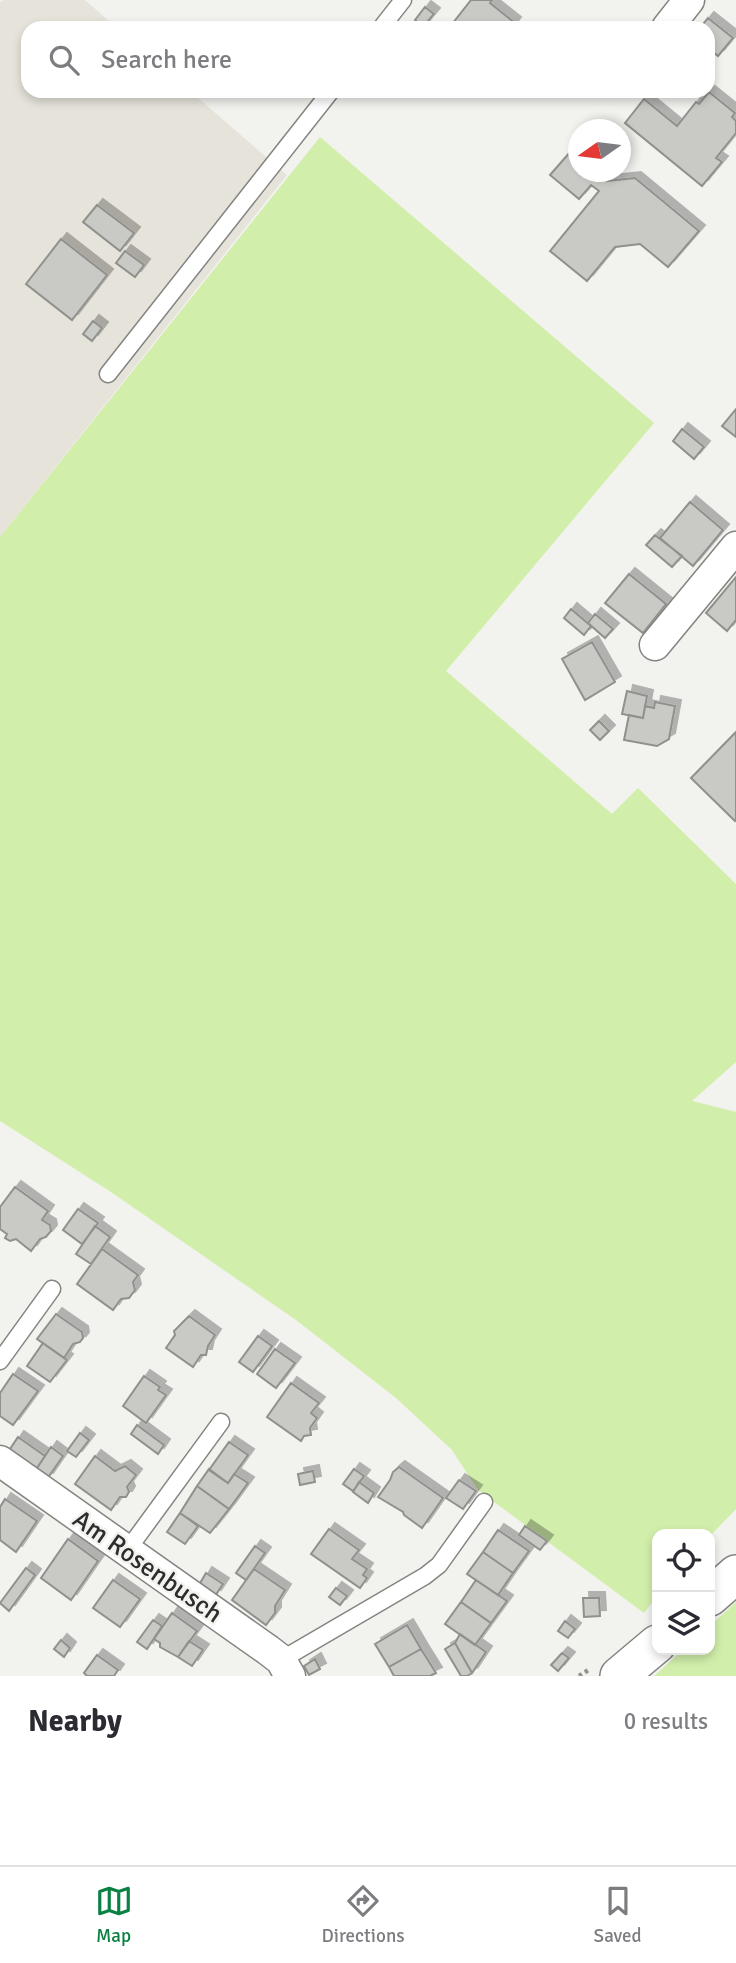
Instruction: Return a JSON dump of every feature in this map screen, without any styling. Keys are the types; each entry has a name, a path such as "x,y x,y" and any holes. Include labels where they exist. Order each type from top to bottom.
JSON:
{"street":[{"path":"672,21 689,0"},
{"path":"655,645 736,547"},
{"name":"Am Rosenbusch","path":"0,1461 286,1668"},
{"path":"715,1593 736,1574"},
{"path":"619,1676 652,1648"}],"lane":[{"path":"386,21 403,0"},
{"path":"108,374 325,98"},
{"path":"0,1361 52,1289"},
{"path":"127,1552 221,1422"},
{"path":"286,1668 439,1565 484,1502"}],"shaded area":[{"path":"85,0 109,21 21,21 21,98 198,98 287,175 0,537 0,2"}],"green space":[{"path":"320,137 654,423 446,671 612,814 638,788 736,884 736,1062 692,1101 736,1112 736,1509 715,1531 652,1529 652,1603 644,1613 478,1490 452,1450 396,1398 296,1320 111,1192 0,1121 0,537"},
{"path":"736,1602 736,1676 654,1676 677,1655 715,1655 715,1621"}],"building":[{"path":"471,0 492,0 490,3 512,21 454,21"},
{"path":"425,7 434,14 428,21 415,20"},
{"path":"715,24 733,38 718,56 715,54"},
{"path":"715,97 735,113 732,117 736,121 736,133 716,158 722,162 702,186 631,128 631,119 628,119 644,99 677,126 696,102 699,104 704,98"},
{"path":"568,154 568,182 631,182 631,178 635,178 699,231 668,267 640,244 615,247 587,281 550,251 599,191 591,185 579,199 550,175"},
{"path":"97,205 134,233 120,251 83,222"},
{"path":"61,239 107,275 72,320 26,284"},
{"path":"125,251 144,265 135,277 116,263"},
{"path":"93,321 102,328 92,341 83,334"},
{"path":"736,409 736,437 722,426"},
{"path":"682,429 704,447 694,459 673,441"},
{"path":"690,502 723,530 693,566 660,538"},
{"path":"655,535 682,556 672,567 646,545"},
{"path":"629,574 666,604 643,633 605,603"},
{"path":"736,577 736,620 727,631 706,613"},
{"path":"571,609 591,626 584,635 564,618"},
{"path":"595,614 613,629 605,638 588,623"},
{"path":"592,642 615,682 585,700 562,659"},
{"path":"627,691 647,696 643,718 622,714"},
{"path":"655,702 675,706 669,739 657,746 624,740 629,715 643,718 645,706 654,708"},
{"path":"599,721 609,731 600,740 590,730"},
{"path":"736,732 736,820 735,821 691,778"},
{"path":"15,1187 48,1211 42,1220 50,1225 51,1231 40,1239 31,1251 16,1239 10,1241 5,1238 7,1234 0,1229 0,1207"},
{"path":"78,1209 98,1223 82,1244 63,1230"},
{"path":"95,1226 110,1237 91,1264 76,1254"},
{"path":"102,1249 138,1275 133,1282 135,1290 129,1298 121,1299 113,1310 77,1284"},
{"path":"56,1314 82,1332 83,1338 73,1344 64,1358 37,1339"},
{"path":"189,1316 215,1335 206,1355 201,1355 193,1367 166,1348 175,1335 174,1331"},
{"path":"258,1336 272,1346 253,1372 239,1362"},
{"path":"43,1343 67,1360 50,1382 27,1366"},
{"path":"275,1349 295,1363 276,1388 257,1374"},
{"path":"13,1374 38,1391 13,1425 0,1416 0,1393"},
{"path":"144,1376 160,1387 158,1390 166,1395 146,1423 123,1406"},
{"path":"291,1383 319,1403 311,1413 317,1418 310,1428 311,1435 304,1436 301,1441 267,1417"},
{"path":"137,1425 164,1445 158,1454 131,1434"},
{"path":"80,1433 89,1440 76,1457 67,1451"},
{"path":"18,1437 45,1456 35,1471 8,1452"},
{"path":"229,1442 248,1455 228,1483 209,1470"},
{"path":"51,1447 63,1456 47,1479 35,1471"},
{"path":"95,1456 115,1471 125,1466 136,1475 127,1487 129,1492 126,1497 120,1497 111,1510 75,1484"},
{"path":"399,1467 443,1498 422,1528 403,1512 378,1497"},
{"path":"209,1469 228,1483 234,1474 248,1483 229,1509 197,1486"},
{"path":"354,1469 364,1476 353,1491 343,1484"},
{"path":"313,1471 315,1482 300,1485 298,1474"},
{"path":"459,1480 476,1491 463,1509 446,1498"},
{"path":"359,1482 374,1493 368,1503 353,1492"},
{"path":"197,1486 229,1509 210,1533 180,1513"},
{"path":"5,1499 37,1521 16,1552 0,1540 0,1507"},
{"path":"180,1513 198,1526 185,1544 167,1532"},
{"path":"525,1526 547,1541 540,1550 519,1535"},
{"path":"329,1529 359,1550 352,1559 367,1569 363,1575 367,1578 360,1588 311,1554"},
{"path":"498,1530 529,1551 513,1573 483,1552"},
{"path":"68,1539 98,1561 71,1600 41,1578"},
{"path":"255,1546 265,1553 246,1580 236,1573"},
{"path":"483,1552 513,1573 498,1595 467,1574"},
{"path":"26,1568 35,1575 9,1611 0,1603"},
{"path":"254,1569 285,1590 275,1606 275,1613 266,1625 232,1600"},
{"path":"206,1573 223,1584 215,1596 199,1585"},
{"path":"113,1580 140,1599 120,1627 93,1608"},
{"path":"476,1580 507,1601 491,1623 461,1602"},
{"path":"336,1588 347,1596 340,1605 329,1597"},
{"path":"583,1598 599,1598 600,1616 584,1617"},
{"path":"461,1602 491,1623 475,1645 445,1624"},
{"path":"172,1613 197,1631 178,1657 160,1647 160,1643 154,1639"},
{"path":"153,1620 162,1626 147,1649 137,1642"},
{"path":"565,1621 575,1629 568,1638 558,1631"},
{"path":"407,1625 421,1649 389,1667 375,1644"},
{"path":"460,1634 486,1652 472,1673 455,1643"},
{"path":"61,1640 70,1648 64,1657 54,1649"},
{"path":"189,1641 203,1650 192,1666 178,1657"},
{"path":"455,1643 472,1673 467,1676 461,1676 445,1649"},
{"path":"421,1649 436,1673 430,1676 394,1676 389,1667"},
{"path":"562,1653 569,1658 558,1671 551,1665"},
{"path":"97,1655 118,1670 114,1676 87,1676 84,1673"},
{"path":"315,1659 320,1669 309,1675 304,1666"}]}
